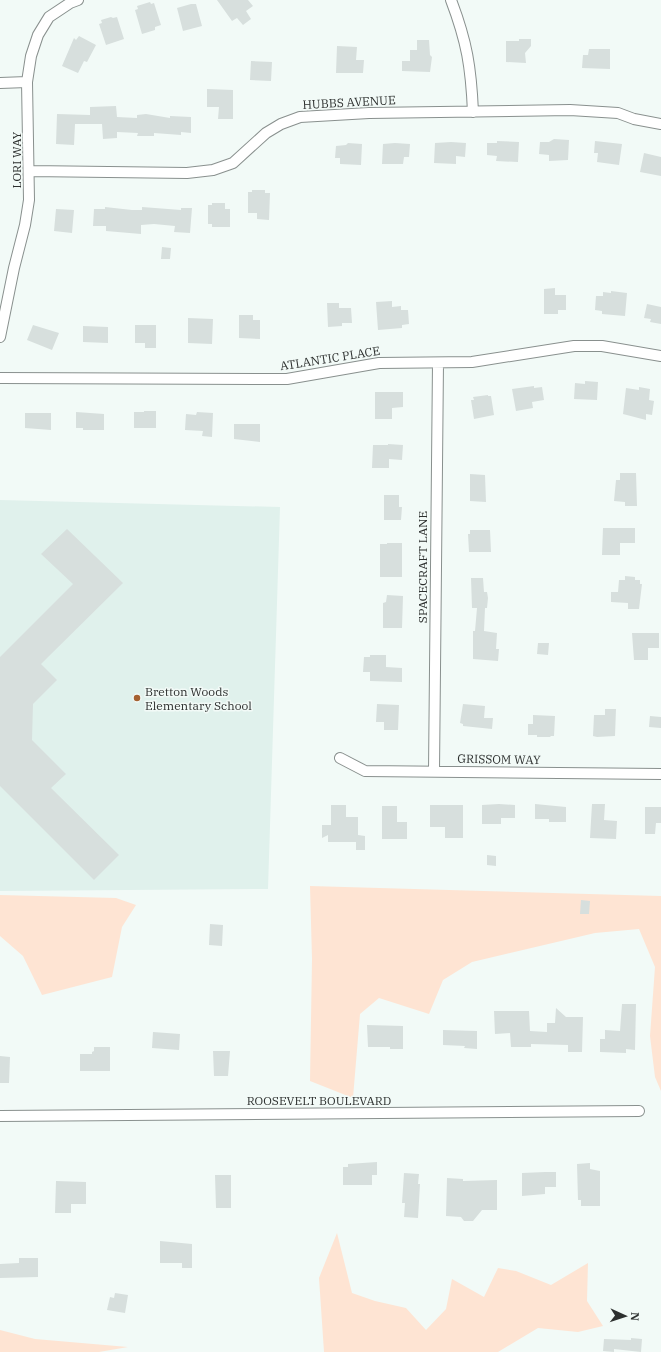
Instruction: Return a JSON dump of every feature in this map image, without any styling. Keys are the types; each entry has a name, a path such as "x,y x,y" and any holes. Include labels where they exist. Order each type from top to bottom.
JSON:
{"street":[{"name":"LORI WAY","path":"0,337 14,268 25,225 29,200 30,171 28,82 31,56 38,36 49,18 70,3 78,0"},
{"path":"451,0 468,50 472,74 473,112"},
{"path":"0,83 28,82"},
{"name":"HUBBS AVENUE","path":"30,171 187,173 213,170 233,163 266,133 281,124 300,117 368,113 601,111 661,124"},
{"name":"ATLANTIC PLACE","path":"0,378 287,379 379,362 438,363 498,359 546,349 574,346 602,346 661,356"},
{"name":"SPACECRAFT LANE","path":"434,771 438,363"},
{"name":"GRISSOM WAY","path":"340,758 365,771 661,774"},
{"name":"ROOSEVELT BOULEVARD","path":"0,1116 639,1111"}],"shaded area":[{"name":"Bretton Woods Elementary School","path":"0,500 280,507 268,889 0,891"},
{"path":"310,886 661,896 661,1091 655,1077 650,1036 655,967 639,929 595,933 472,962 443,980 429,1014 379,998 360,1014 353,1098 310,1081 312,959"},
{"path":"0,895 116,898 136,905 122,927 112,977 42,995 23,956 0,936"},
{"path":"337,1233 352,1293 375,1301 406,1308 426,1330 446,1309 452,1279 484,1297 498,1268 516,1271 551,1285 588,1263 587,1301 603,1326 578,1332 538,1328 498,1352 324,1352 319,1278"},
{"path":"0,1330 35,1339 128,1347 99,1352 0,1352"}],"building":[{"path":"217,0 248,0 253,6 246,11 251,19 243,25 237,18 232,21"},
{"path":"150,2 151,4 154,3 161,25 155,27 155,30 142,34 135,10 138,9 137,6"},
{"path":"196,4 202,26 183,31 177,8"},
{"path":"117,17 124,39 106,45 99,24 102,23 101,20"},
{"path":"79,36 96,45 87,62 84,61 78,73 62,66 74,38 76,40"},
{"path":"519,39 531,39 531,46 525,53 526,63 506,62 506,41 519,41"},
{"path":"417,40 429,40 430,55 432,57 430,72 402,71 402,61 410,61 410,50 417,50"},
{"path":"337,46 357,47 356,60 364,60 363,73 336,73"},
{"path":"589,49 610,49 610,69 582,68 583,55 588,55"},
{"path":"251,61 272,62 271,81 250,80"},
{"path":"207,89 233,90 233,119 218,119 219,107 207,107"},
{"path":"116,106 117,117 137,118 137,115 146,114 170,118 170,116 191,117 191,133 181,132 181,135 154,133 154,136 137,136 138,133 117,132 117,138 103,139 102,124 75,124 74,145 56,144 57,114 90,115 90,107"},
{"path":"554,139 569,140 568,160 549,161 549,155 539,154 540,142 549,142"},
{"path":"497,141 519,142 518,162 496,161 497,156 487,155 487,143 497,143"},
{"path":"595,141 622,144 619,165 597,162 598,153 594,153"},
{"path":"348,143 362,144 361,165 340,164 340,158 335,158 336,146 346,145"},
{"path":"435,143 466,143 465,157 456,156 456,164 434,163"},
{"path":"383,144 410,144 409,157 404,157 403,164 382,164"},
{"path":"644,153 661,157 661,176 640,172"},
{"path":"252,190 265,190 265,193 270,193 269,220 257,219 257,213 248,213 248,192 252,192"},
{"path":"212,203 225,203 225,209 230,209 230,227 212,227 212,224 208,224 208,205 212,205"},
{"path":"105,207 132,210 142,210 142,207 181,210 181,208 192,208 190,233 174,232 175,226 154,224 141,225 141,234 106,231 106,226 93,226 94,209 105,209"},
{"path":"56,209 74,210 72,233 54,231"},
{"path":"162,247 171,248 170,259 161,259"},
{"path":"555,288 555,295 566,295 566,310 558,310 558,314 544,314 544,289"},
{"path":"611,291 627,293 625,316 602,314 602,311 595,310 596,296 603,296 603,292 611,293"},
{"path":"392,301 392,307 401,306 401,310 408,310 409,324 402,325 402,328 378,330 376,302"},
{"path":"327,303 339,303 339,308 351,308 352,323 342,323 342,326 328,327"},
{"path":"647,304 661,307 661,324 650,322 651,319 644,318"},
{"path":"239,315 253,315 253,320 260,320 260,339 239,338"},
{"path":"188,318 213,319 212,344 188,343"},
{"path":"33,325 59,333 52,350 27,340"},
{"path":"135,325 156,325 156,348 145,348 145,343 135,343"},
{"path":"83,326 108,327 108,343 83,342"},
{"path":"585,381 598,382 597,400 574,399 575,383 585,384"},
{"path":"534,386 534,388 542,387 544,400 532,402 533,408 516,411 512,389"},
{"path":"639,387 650,389 649,400 654,401 652,415 646,414 646,420 623,414 626,388 639,390"},
{"path":"375,392 403,392 403,407 392,408 392,419 375,419"},
{"path":"491,396 494,415 474,419 471,400 474,400 473,397"},
{"path":"156,411 156,428 134,428 134,412"},
{"path":"76,412 104,414 104,430 83,430 83,428 76,428"},
{"path":"197,412 213,413 212,437 202,436 203,431 185,430 186,414 196,415"},
{"path":"25,413 51,413 51,430 25,428"},
{"path":"234,424 260,424 260,442 234,439"},
{"path":"373,445 403,445 402,460 389,459 389,468 372,468"},
{"path":"620,473 636,473 637,506 625,506 625,502 614,501 616,480 620,480"},
{"path":"470,474 485,475 486,502 470,501"},
{"path":"384,495 399,495 399,507 402,507 401,520 384,520"},
{"path":"603,528 635,528 635,543 620,543 620,555 602,555"},
{"path":"67,529 123,583 41,664 57,680 33,704 32,740 66,774 51,788 119,855 94,880 0,786 0,657 73,584 41,554"},
{"path":"470,530 490,530 491,552 469,552 468,534 470,534"},
{"path":"402,543 402,577 380,577 380,544"},
{"path":"625,576 635,577 635,580 640,580 640,584 642,584 639,609 628,609 628,603 611,602 611,592 618,592 619,580 625,580"},
{"path":"471,578 483,578 484,592 487,592 488,598 487,608 485,608 484,631 497,633 496,649 499,649 498,661 473,659 473,631 475,631 477,608 472,608"},
{"path":"387,595 403,596 402,628 383,628 383,603 386,602"},
{"path":"632,633 659,633 659,648 648,648 648,660 634,660"},
{"path":"538,643 549,643 548,655 537,654"},
{"path":"370,655 386,655 386,667 402,668 402,682 370,681 370,672 363,672 364,657 370,657"},
{"path":"377,704 399,705 398,730 384,730 384,722 376,722"},
{"path":"463,704 485,706 484,718 493,718 492,729 463,726 463,724 460,723"},
{"path":"605,709 616,709 615,736 593,736 594,715 605,715"},
{"path":"533,715 555,716 554,736 537,737 537,735 528,735 528,724 533,724"},
{"path":"650,716 661,717 661,728 649,727"},
{"path":"535,804 566,807 566,822 549,822 549,819 535,819"},
{"path":"592,804 605,804 604,820 617,821 616,839 590,838"},
{"path":"331,805 346,805 346,817 358,817 358,835 365,836 365,850 356,850 356,842 328,842 328,835 322,838 322,825 331,825"},
{"path":"430,805 463,805 463,838 445,838 445,827 430,827"},
{"path":"482,805 515,805 515,818 501,818 501,824 482,824"},
{"path":"382,806 397,806 397,822 407,822 407,839 382,839"},
{"path":"645,807 661,807 661,823 656,823 655,834 645,834"},
{"path":"487,855 496,856 496,866 487,865"},
{"path":"581,900 590,901 589,914 580,914"},
{"path":"210,924 223,925 222,946 209,945"},
{"path":"622,1004 636,1004 635,1050 626,1049 626,1053 600,1052 600,1039 605,1039 605,1030 620,1031"},
{"path":"556,1008 566,1017 583,1017 582,1052 568,1052 568,1045 531,1044 531,1047 511,1047 510,1033 495,1034 494,1011 529,1011 530,1031 547,1032 547,1023 555,1023"},
{"path":"367,1025 403,1026 403,1049 390,1049 390,1047 368,1047"},
{"path":"443,1030 477,1031 477,1049 464,1048 465,1046 443,1045"},
{"path":"153,1032 180,1034 179,1050 152,1048"},
{"path":"94,1047 110,1047 110,1071 80,1071 80,1054 92,1054"},
{"path":"213,1051 230,1051 228,1076 214,1076"},
{"path":"0,1056 10,1057 9,1083 0,1083"},
{"path":"377,1162 377,1175 372,1175 372,1185 343,1185 343,1167 348,1167 348,1164"},
{"path":"590,1163 590,1169 600,1171 600,1206 581,1206 581,1200 578,1200 577,1164"},
{"path":"556,1172 556,1187 545,1187 545,1194 522,1196 522,1173"},
{"path":"404,1173 419,1174 418,1184 420,1184 418,1218 404,1217 405,1203 402,1203"},
{"path":"215,1175 231,1175 231,1208 216,1208"},
{"path":"447,1178 463,1179 463,1181 497,1180 497,1210 482,1210 473,1221 464,1221 461,1217 446,1216"},
{"path":"56,1181 86,1182 86,1204 71,1204 71,1213 55,1213"},
{"path":"160,1241 192,1244 192,1268 182,1268 182,1263 160,1263"},
{"path":"19,1258 38,1258 38,1277 0,1278 0,1264 19,1263"},
{"path":"115,1293 128,1295 125,1313 107,1310 110,1297 114,1298"},
{"path":"631,1338 642,1339 641,1352 614,1349 614,1352 603,1351 604,1339 631,1340"}],"place":[{"name":"Bretton Woods Elementary School","path":"137,698"}]}
